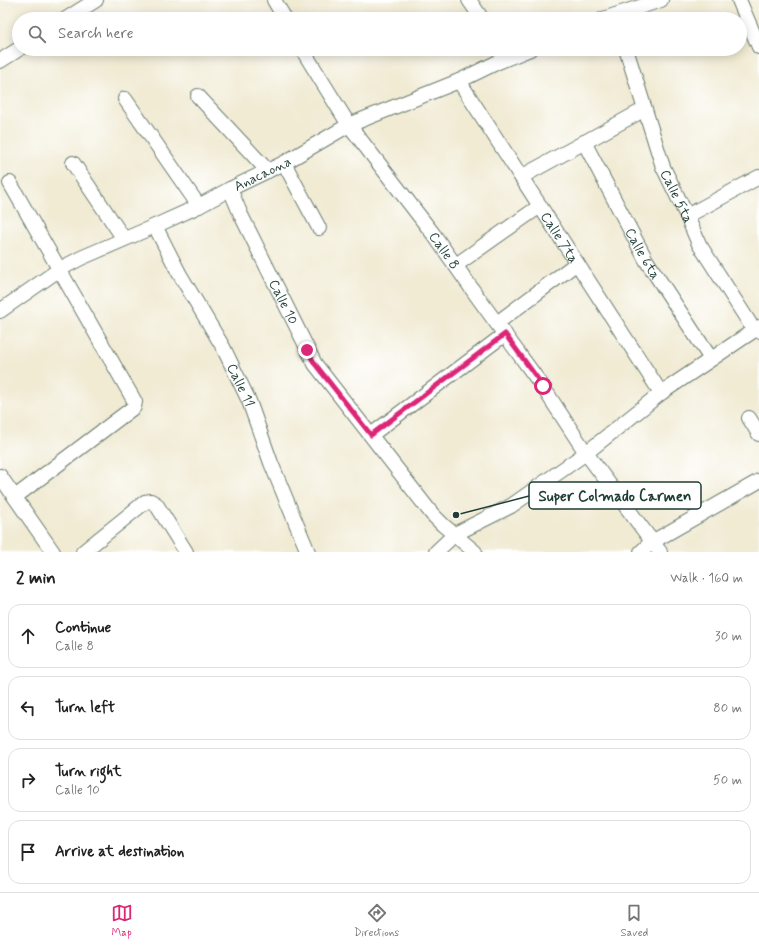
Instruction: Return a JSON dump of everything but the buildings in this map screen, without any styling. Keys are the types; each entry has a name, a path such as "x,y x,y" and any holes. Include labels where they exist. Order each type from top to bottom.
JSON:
{"street":[{"path":"77,12 96,0"},
{"path":"469,0 477,12"},
{"path":"626,12 661,0"},
{"path":"739,0 744,12"},
{"path":"277,1 282,12"},
{"path":"747,19 759,47"},
{"path":"0,61 12,53"},
{"name":"Calle 8","path":"306,56 349,125 456,265 543,386 586,453 656,547"},
{"name":"Anacaona","path":"0,311 60,269 81,258 199,206 284,163 349,125 459,81 502,56"},
{"name":"Calle 5ta","path":"628,56 663,167 699,244 757,330"},
{"name":"Calle 7ta","path":"459,81 661,393"},
{"path":"198,96 268,171"},
{"path":"125,99 199,206"},
{"path":"521,177 645,109"},
{"name":"Calle 6ta","path":"584,142 646,260 711,359"},
{"path":"73,163 124,239"},
{"path":"284,163 319,228"},
{"path":"687,216 759,178"},
{"path":"10,183 135,402 135,405 15,497"},
{"name":"Calle 10","path":"230,189 241,215 315,364 432,514 443,526 455,534 475,552"},
{"path":"456,265 540,206"},
{"name":"Calle 11","path":"155,226 179,273 223,347 249,400 271,463 308,552"},
{"path":"371,435 501,329 577,263"},
{"path":"436,552 455,534 511,506 586,453 661,393 757,330"},
{"path":"749,418 759,434"},
{"path":"0,476 53,552"},
{"path":"641,552 656,547 759,481"},
{"path":"83,552 145,502 151,501 156,504 186,552"}],"place":[{"name":"Super Colmado Carmen","path":"456,515"}],"route":[{"path":"307,350 315,364 371,435 505,334 543,386"}]}
